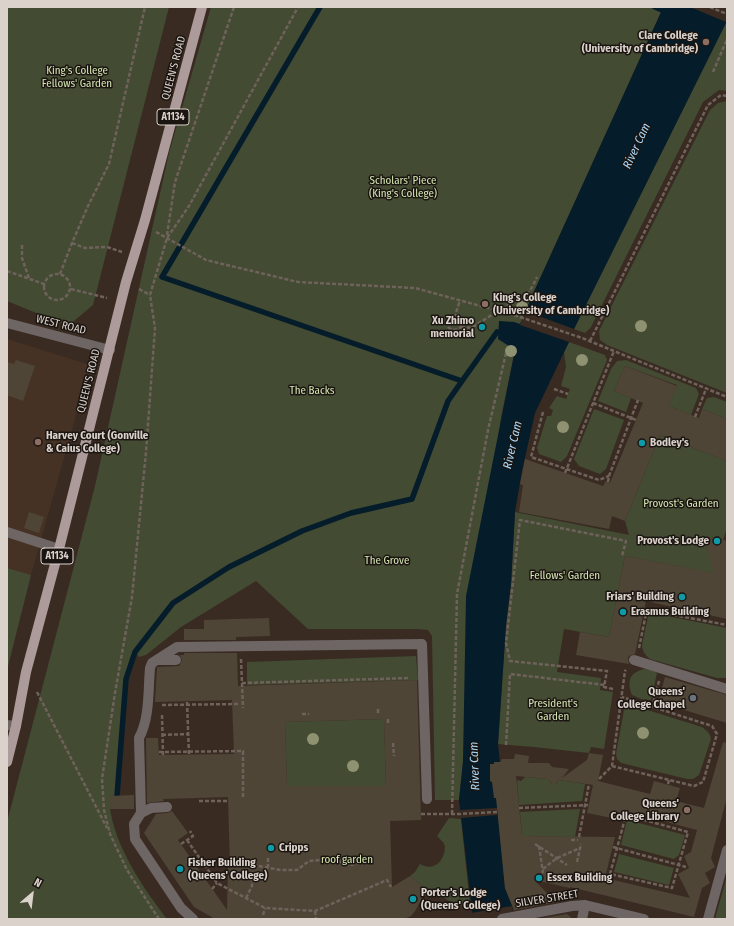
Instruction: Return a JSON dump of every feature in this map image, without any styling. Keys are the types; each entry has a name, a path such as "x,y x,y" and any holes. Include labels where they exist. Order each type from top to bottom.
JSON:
{"main road":[{"name":"QUEEN'S ROAD","path":"7,762 11,725 59,548 126,282 145,220 202,7"}],"street":[{"name":"WEST ROAD","path":"7,323 110,350"},
{"path":"7,532 59,548"},
{"path":"141,813 139,738 143,731 145,719 150,668 152,663 178,647 422,644 427,798"},
{"path":"158,660 176,660"},
{"path":"635,661 727,689"},
{"path":"167,807 151,808 141,813 134,824 135,839 180,908 193,919"},
{"path":"708,919 727,850"},
{"path":"582,919 585,905"},
{"name":"SILVER STREET","path":"502,919 585,905 644,919"}],"path":[{"path":"60,274 88,206 109,164 145,7"},
{"path":"110,834 104,810 102,778 132,597 146,452 154,328 150,295 167,238 175,182 234,7"},
{"path":"167,238 189,206 298,7"},
{"path":"710,7 727,14"},
{"path":"713,72 726,46 727,40"},
{"path":"590,341 708,105 721,95 727,96"},
{"path":"167,238 206,260 298,282 415,288 498,310 590,341 727,397"},
{"path":"72,243 85,248 107,247"},
{"path":"22,246 22,258 30,279"},
{"path":"7,271 44,284"},
{"path":"60,274 67,278 71,289 67,296 55,301 45,293 44,284 52,275 60,274"},
{"path":"504,312 510,302 517,301 525,296 537,277"},
{"path":"71,289 107,298"},
{"path":"455,316 460,300"},
{"path":"455,316 449,318 447,323 449,328 453,330 458,329 461,326 471,328 498,310"},
{"path":"455,316 459,318 461,326"},
{"path":"452,814 457,594 488,430 507,349"},
{"path":"565,473 614,351"},
{"path":"554,389 568,394"},
{"path":"695,417 706,389"},
{"path":"608,482 608,476 638,400"},
{"path":"593,403 636,420"},
{"path":"543,412 531,456 599,480 608,476"},
{"path":"605,685 607,671 510,661 506,643 520,520 626,541 622,556"},
{"path":"632,607 727,624"},
{"path":"599,779 612,766 625,671 636,667 635,661 647,609"},
{"path":"241,646 243,708"},
{"path":"652,708 663,669"},
{"path":"506,745 510,674 605,685 604,687 613,690"},
{"path":"242,683 423,678"},
{"path":"612,766 694,786 703,782 717,734 712,726 652,708 622,697"},
{"path":"42,701 127,870 159,919"},
{"path":"187,703 189,753"},
{"path":"163,753 161,704 238,704"},
{"path":"378,709 378,714"},
{"path":"302,714 309,714"},
{"path":"388,719 388,724"},
{"path":"162,735 188,734"},
{"path":"393,743 394,756"},
{"path":"159,752 189,753 234,750 243,751 243,798"},
{"path":"668,784 669,780"},
{"path":"579,837 587,805 589,784"},
{"path":"199,801 228,801"},
{"path":"520,808 587,805"},
{"path":"421,814 497,812"},
{"path":"626,814 688,832 678,865 672,888 610,874 626,814"},
{"path":"181,844 193,836 190,831"},
{"path":"187,840 217,884 265,908 315,911 387,880 391,887"},
{"path":"571,840 578,840"},
{"path":"535,844 567,865"},
{"path":"577,862 581,844"},
{"path":"539,846 543,873"},
{"path":"613,847 686,867"},
{"path":"543,868 557,858 580,848"},
{"path":"268,858 268,867"},
{"path":"247,864 281,870 297,870 309,861 330,859 351,865 368,860"},
{"path":"246,898 252,886 251,865"},
{"path":"212,889 217,884"},
{"path":"263,915 265,908"},
{"path":"315,911 316,918"}],"shaded area":[{"name":"Harvey Court (Gonville & Caius College)","path":"7,339 90,365 31,575 7,670"}],"green space":[{"name":"King's College Fellows' Garden","path":"7,7 169,7 93,305 68,326 7,301"},
{"name":"The Backs","path":"211,7 665,7 662,10 520,325 514,322 499,322 515,350 501,417 459,800 435,800 432,636 428,630 308,629 256,581 181,627 146,655 139,657 136,653 127,679 117,796 109,796 111,813 121,845 137,877 167,919 7,919 7,822 95,486 169,153","holes":["225,570 179,600 201,582"]},
{"path":"726,22 727,91 719,90 703,102 591,327 585,333 574,329"},
{"path":"727,101 727,393 607,345 600,340 599,331 710,110 718,103"},
{"path":"569,342 605,355 607,360 567,456 561,462 539,454 537,448 547,416 551,416 553,410 549,408 557,396 566,399 570,389 561,386 566,367 564,352"},
{"path":"626,360 696,388 699,394 691,415 669,406 677,385 625,366 614,391 631,398 626,412 598,401 611,369 617,361"},
{"path":"714,397 727,402 727,419 702,409 707,398"},
{"path":"594,409 624,420 606,469 600,474 579,466 574,459"},
{"path":"660,435 727,461 727,528 723,540 713,537 705,543 708,552 727,576 625,556 609,637 564,629 557,672 601,678 600,690 613,692 604,749 591,747 589,753 498,744 506,625 511,584 515,512 629,535 625,521"},
{"path":"7,568 31,575 7,670"},
{"path":"652,613 727,628 727,678 717,678 650,659 643,651 642,645 648,617"},
{"path":"416,656 418,680 247,685 247,662"},
{"path":"644,669 653,670 657,673 651,700 641,699 632,695 630,690 630,678 632,675"},
{"path":"628,704 702,727 707,731 711,739 699,775 693,779 687,779 621,763 617,759 616,754 624,710"},
{"path":"384,719 386,786 287,786 285,722"},
{"path":"525,777 548,779 552,784 556,784 559,780 585,784 582,801 519,805 517,780 521,781"},
{"path":"580,809 575,837 522,836 520,812"},
{"path":"449,818 461,819 470,905 468,906 457,905 437,894 422,897 420,884 410,876 415,872 420,864 430,867 438,864 441,860 445,846 437,836"},
{"path":"627,820 685,835 679,855 674,859 621,845"},
{"path":"619,854 674,868 669,885 614,872"},
{"path":"727,876 727,919 715,919"}],"water":[{"name":"River Cam","path":"665,7 727,7 727,21 574,329 535,413 522,471 515,512 511,584 506,625 498,744 500,762 494,762 494,767 490,767 490,781 495,782 505,888 512,906 514,919 473,919 459,800 463,761 466,596 515,350 498,339 499,321 520,324 662,10"}],"pier":[{"path":"690,7 727,7 727,21 726,22"},
{"path":"525,311 574,329 569,342 520,325"},
{"path":"497,808 497,815 461,818 460,810"},
{"path":"512,906 514,919 473,919 471,913"}],"building":[{"path":"16,360 35,366 23,401 7,395 7,362 14,364"},
{"name":"Bodley's","path":"625,366 677,386 669,406 699,418 702,409 727,419 727,461 660,435 625,521 612,516 609,529 519,512 523,485 520,484 525,459 603,486 606,481 610,483 643,403 614,391"},
{"path":"29,512 44,517 39,533 24,528"},
{"path":"713,537 727,541 727,619 646,601 635,654 629,656 629,664 576,655 580,632 609,637 625,556 714,573 705,543"},
{"path":"269,618 270,636 236,637 236,640 184,640 184,629 204,629 204,620"},
{"path":"184,653 237,653 238,686 417,680 421,820 390,821 392,887 410,876 420,884 422,888 421,900 411,916 404,919 215,919 194,907 144,833 156,814 172,811 188,833 178,840 227,910 228,866 230,866 228,797 163,799 164,801 147,803 146,738 158,738 159,755 234,754 232,700 155,702 157,667 179,666 182,660 180,655 184,655","holes":["384,719 386,786 287,786 285,722"]},
{"name":"Queens' College Chapel","path":"665,677 727,695 727,723 658,702"},
{"path":"723,742 727,743 727,797 711,858 715,867 705,873 710,883 702,888 694,917 570,887 534,880 556,902 514,910 505,888 496,798 494,798 492,782 490,781 490,764 500,762 502,759 514,759 515,754 529,756 528,763 549,763 552,767 569,769 562,778 587,760 589,753 603,755 598,781 650,794 654,781 680,788 676,801 704,808","holes":["516,776 548,779 554,786 559,780 593,785 587,813 622,820 625,811 697,830 691,852 684,856 689,868 678,874 690,898 605,878 615,837 522,836"]},
{"path":"134,795 134,809 109,809 109,796"},
{"path":"567,914 573,919 538,919"}],"waterway":[{"path":"320,7 162,277 462,381 497,332"},
{"path":"655,7 662,10"},
{"path":"117,796 126,679 135,652 173,603 229,567 302,531 351,513 412,499 448,401 462,381"}],"place":[{"name":"Clare College (University of Cambridge)","path":"706,42"},
{"name":"King's College (University of Cambridge)","path":"485,304"},
{"name":"Xu Zhimo memorial","path":"482,327"},
{"name":"Harvey Court (Gonville & Caius College)","path":"38,442"},
{"name":"Bodley's","path":"642,443"},
{"name":"Provost's Lodge","path":"717,541"},
{"name":"Friars' Building","path":"682,597"},
{"name":"Erasmus Building","path":"623,612"},
{"name":"Queens' College Chapel","path":"693,698"},
{"name":"Queens' College Library","path":"687,810"},
{"name":"Cripps","path":"271,848"},
{"name":"Fisher Building (Queens' College)","path":"180,869"},
{"name":"Essex Building","path":"539,878"},
{"name":"Porter's Lodge (Queens' College)","path":"413,899"}],"park label":[{"name":"Scholars' Piece (King's College)","path":"403,187"},
{"name":"Provost's Garden","path":"681,504"},
{"name":"The Grove","path":"387,561"},
{"name":"Fellows' Garden","path":"565,576"},
{"name":"President's Garden","path":"553,710"},
{"name":"roof garden","path":"347,860"}]}
